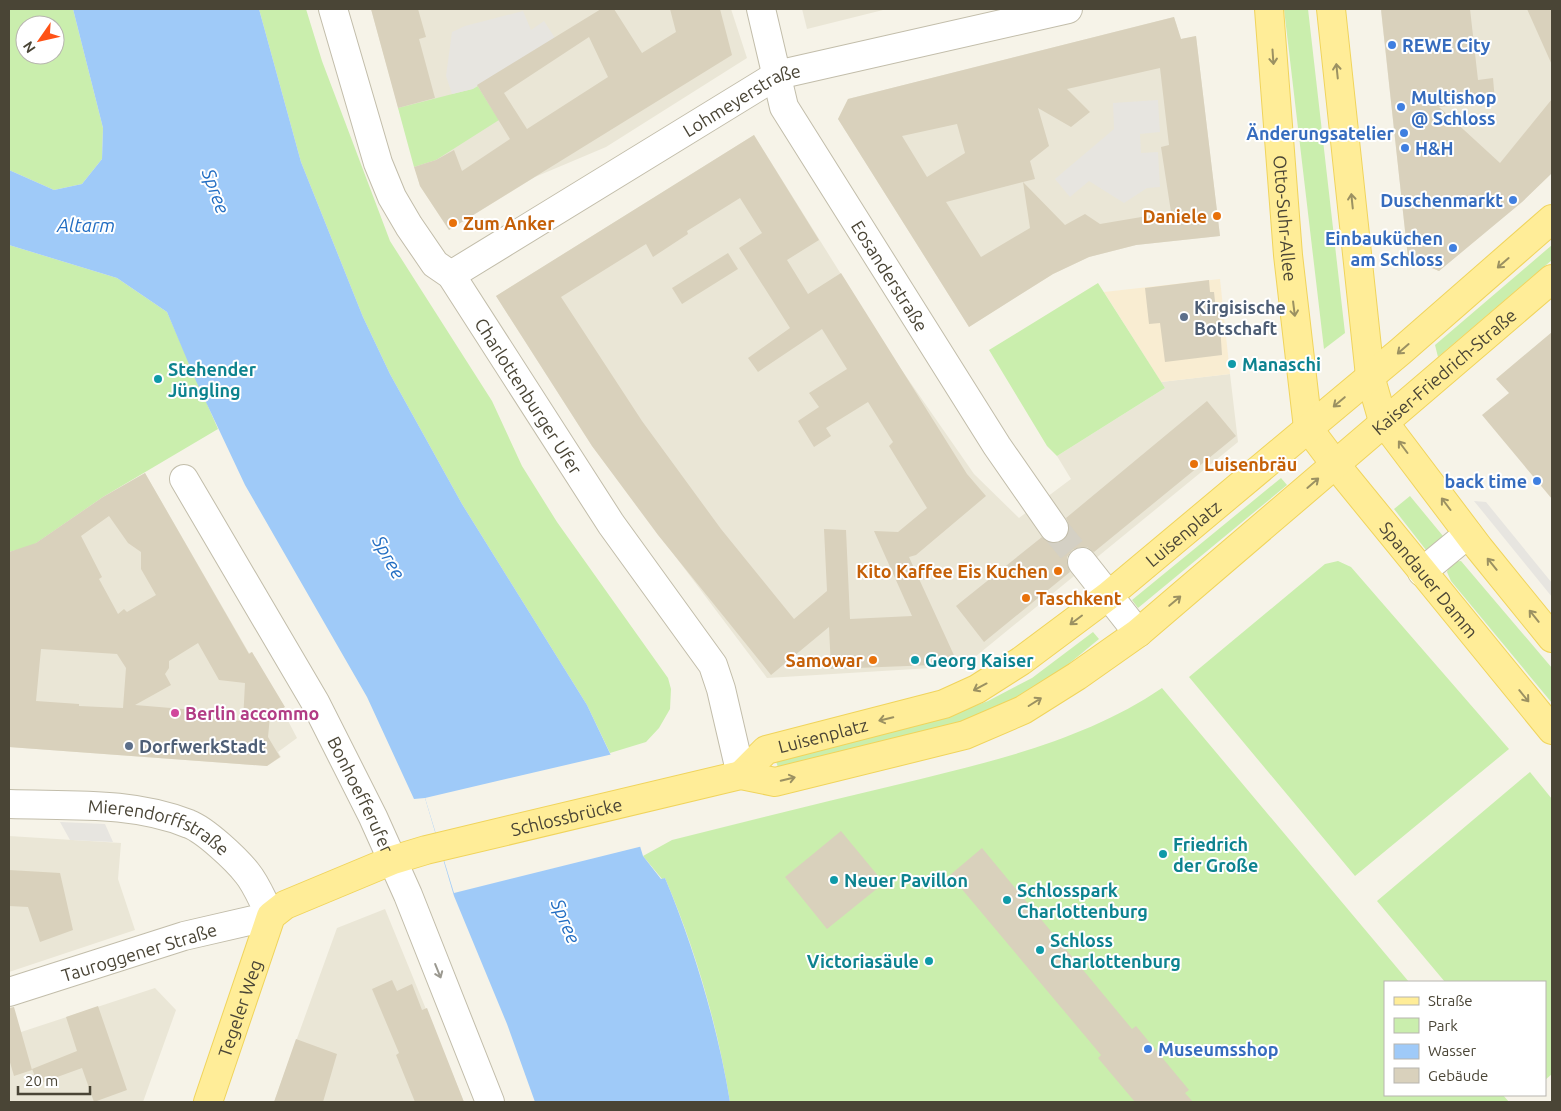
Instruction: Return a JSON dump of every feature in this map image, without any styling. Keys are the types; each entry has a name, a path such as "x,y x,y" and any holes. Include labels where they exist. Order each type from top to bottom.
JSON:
{"main road":[{"name":"Otto-Suhr-Allee","path":"1269,9 1288,255 1308,428"},
{"path":"1331,9 1370,376 1383,421 1468,534 1552,638"},
{"path":"1370,376 1552,219"},
{"name":"Kaiser-Friedrich-Straße","path":"1335,464 1383,421 1552,279"},
{"name":"Luisenplatz","path":"741,775 766,750 944,704 977,689 1021,661 1108,596 1370,376"},
{"name":"Spandauer Damm","path":"1308,428 1422,572 1552,730"},
{"name":"Luisenplatz","path":"741,775 775,782 965,735 1023,710 1077,676 1138,633 1335,464"},
{"name":"Schlossbrücke","path":"271,916 301,896 393,860 741,775"},
{"name":"Tegeler Weg","path":"208,1102 271,916"}],"street":[{"name":"Charlottenburger Ufer","path":"333,9 378,163 392,197 408,226 434,264 451,275 611,524 713,664 721,689 741,775"},
{"name":"Eosanderstraße","path":"761,9 784,107 997,446 1054,528"},
{"name":"Lohmeyerstraße","path":"451,275 777,75 1068,9"},
{"name":"Bonhoefferufer","path":"184,479 315,702 393,860 490,1102"},
{"path":"1422,572 1468,534"},
{"path":"1082,562 1138,633"},
{"name":"Mierendorffstraße","path":"9,804 128,809 152,812 191,824 205,834 248,874 271,916"},
{"name":"Tauroggener Straße","path":"9,992 184,936 271,916"}],"shaded area":[{"path":"371,9 731,9 747,58 606,147 535,177 449,230 420,186"},
{"path":"802,9 887,9 807,29"},
{"path":"1385,9 1552,9 1552,173 1522,202 1439,271 1408,258 1381,11"},
{"path":"523,11 531,30 544,21 555,38 473,89 452,94 446,76 452,32 465,26"},
{"path":"1174,17 1181,39 1196,36 1220,236 1136,245 1089,257 1053,274 969,327 838,119 848,99"},
{"path":"1158,100 1160,132 1140,134 1141,153 1158,152 1160,187 1147,188 1124,203 1089,181 1070,197 1055,179 1114,129 1113,103"},
{"path":"754,135 894,359 974,474 1019,518 1071,479 1057,456 1165,388 1161,382 1230,374 1238,442 964,666 767,678 592,446 496,296"},
{"path":"1220,279 1230,374 1161,382 1104,292"},
{"path":"145,473 249,653 252,652 297,738 278,752 281,757 267,766 9,747 9,552 32,546 103,497"},
{"path":"1474,501 1486,502 1552,583 1552,597"},
{"path":"60,822 105,824 113,842 70,840"},
{"path":"9,836 121,843 118,879 135,930 9,972"},
{"path":"385,909 464,1102 274,1102 337,928"},
{"path":"155,988 176,1010 143,1102 9,1102 9,1036"}],"green space":[{"path":"9,9 73,9 103,128 102,159 82,184 54,190 9,170"},
{"path":"259,9 306,9 322,61 390,241 492,401 522,466 557,522 668,678 671,689 670,709 659,728 646,742 610,753 587,705 462,504 390,374 363,317 301,162"},
{"path":"1284,9 1308,9 1345,333 1324,349"},
{"path":"477,85 499,120 436,160 414,167 398,108 472,89"},
{"path":"9,245 117,278 167,312 218,429 103,497 32,546 9,552"},
{"path":"1552,245 1552,260 1438,357 1435,345"},
{"path":"1098,283 1165,388 1057,456 1047,446 989,350"},
{"path":"1281,478 1287,485 1138,608 1132,600"},
{"path":"1410,496 1443,536 1426,550 1394,509"},
{"path":"1338,561 1351,567 1509,749 1355,876 1189,677 1325,564"},
{"path":"1461,561 1552,668 1552,703 1451,581 1447,572 1450,565"},
{"path":"1093,632 1099,639 1042,683 1005,705 950,726 922,734 778,767 775,759 947,716 988,701 1032,678"},
{"name":"Schlosspark Charlottenburg","path":"1162,688 1408,981 1384,981 1384,1096 1504,1096 1509,1102 730,1102 719,1045 696,960 665,878 662,879 643,856 672,840 968,767 1036,748 1101,722"},
{"path":"1530,772 1552,799 1552,1074 1546,1079 1546,981 1444,981 1377,901"}],"water":[{"path":"73,9 259,9 301,162 363,317 390,374 462,504 587,705 615,764 643,856 661,879 665,878 686,932 704,988 719,1045 730,1102 535,1102 507,1024 454,896 425,798 414,799 367,697 245,485 196,381 167,312 117,278 9,245 9,170 54,190 82,184 102,159 103,128"}],"pier":[{"path":"613,754 643,846 454,893 425,798"}],"building":[{"path":"371,9 418,9 426,37 419,39 435,98 398,108"},
{"path":"601,9 614,9 642,53 676,32 670,9 720,9 732,55 449,230 420,186 414,167 436,160 454,150 462,171 510,139 477,85","holes":["589,37 608,77 527,129 504,93"]},
{"path":"1381,9 1470,9 1478,80 1493,78 1495,101 1439,107 1500,163 1552,99 1552,173 1522,202 1439,271 1408,258"},
{"path":"1527,9 1552,9 1552,65"},
{"path":"1174,17 1181,39 1196,36 1220,236 1136,245 1089,257 1053,274 969,327 838,119 848,99","holes":["1160,68 1169,145 1161,147 1171,212 1100,224 1085,214 1065,225 1023,182 1035,179 1030,161 1049,146 1038,108 1071,127 1090,112 1067,89","957,124 965,153 927,177 902,136","1023,182 1030,228 981,257 946,202"]},
{"path":"754,135 819,240 787,260 808,294 841,273 967,474 986,496 916,555 909,557 958,664 831,669 829,627 771,675 658,535 592,446 496,296","holes":["740,198 762,233 739,248 790,328 748,358 758,372 822,329 847,369 809,393 819,407 798,421 814,447 831,436 826,428 868,402 893,442 889,446 927,508 898,532 874,531 912,616 850,619 846,530 824,529 827,591 794,619 721,529 642,421 561,297 646,244 653,257 688,234 687,231"]},
{"path":"728,253 738,269 682,304 672,288"},
{"name":"Kirgisische Botschaft","path":"1209,280 1210,292 1214,292 1216,311 1219,310 1222,355 1165,362 1160,323 1149,324 1145,288"},
{"path":"1552,332 1552,499 1482,415 1509,393 1496,379"},
{"path":"1207,401 1236,436 1094,552 1087,547 1072,550 1067,557 1070,572 984,642 956,606 1042,537 1048,542 1055,544 1063,540 1068,534 1070,527 1066,518"},
{"path":"145,473 249,654 252,652 285,707 270,716 268,737 280,757 267,766 9,747 9,552 36,543 103,497","holes":["109,516 128,543 141,552 141,569 156,595 127,612 124,609 118,614 99,579 102,577 81,536","198,643 219,680 245,683 243,721 194,718 195,710 135,705 171,685 165,674 169,668 169,661","41,649 117,654 126,668 123,708 79,706 79,704 36,701"]},
{"path":"841,831 884,883 827,929 785,877"},
{"name":"Schloss Charlottenburg","path":"982,848 1132,1029 1136,1026 1189,1090 1185,1093 1193,1102 1135,1102 1098,1058 1101,1055 950,875"},
{"path":"9,870 60,873 73,930 40,942 28,907 9,906"},
{"path":"392,980 397,991 412,984 422,1010 427,1008 464,1102 415,1102 396,1055 399,1053 372,989"},
{"path":"98,1006 127,1090 94,1102 82,1068 38,1084 32,1069 77,1051 66,1017"},
{"path":"14,1007 32,1070 14,1076 9,1059 9,1008"},
{"path":"296,1039 337,1054 323,1102 274,1102"}],"tunnel":[{"path":"1054,528 1082,562"}],"place":[{"name":"REWE City","path":"1392,45"},
{"name":"Multishop @ Schloss","path":"1401,107"},
{"name":"Änderungsatelier","path":"1404,133"},
{"name":"H&H","path":"1405,148"},
{"name":"Duschenmarkt","path":"1513,200"},
{"name":"Daniele","path":"1217,216"},
{"name":"Zum Anker","path":"453,223"},
{"name":"Einbauküchen am Schloss","path":"1453,248"},
{"name":"Kirgisische Botschaft","path":"1184,317"},
{"name":"Manaschi","path":"1232,364"},
{"name":"Stehender Jüngling","path":"158,379"},
{"name":"Luisenbräu","path":"1194,464"},
{"name":"back time","path":"1537,481"},
{"name":"Kito Kaffee Eis Kuchen","path":"1058,571"},
{"name":"Taschkent","path":"1026,598"},
{"name":"Samowar","path":"873,660"},
{"name":"Georg Kaiser","path":"915,660"},
{"name":"Berlin accommo","path":"175,713"},
{"name":"DorfwerkStadt","path":"129,746"},
{"name":"Friedrich der Große","path":"1163,854"},
{"name":"Neuer Pavillon","path":"834,880"},
{"name":"Schlosspark Charlottenburg","path":"1007,900"},
{"name":"Schloss Charlottenburg","path":"1040,950"},
{"name":"Victoriasäule","path":"929,961"},
{"name":"Museumsshop","path":"1148,1049"}],"water label":[{"name":"Spree","path":"216,191"},
{"name":"Altarm","path":"86,225"},
{"name":"Spree","path":"389,557"},
{"name":"Spree","path":"566,921"}]}
